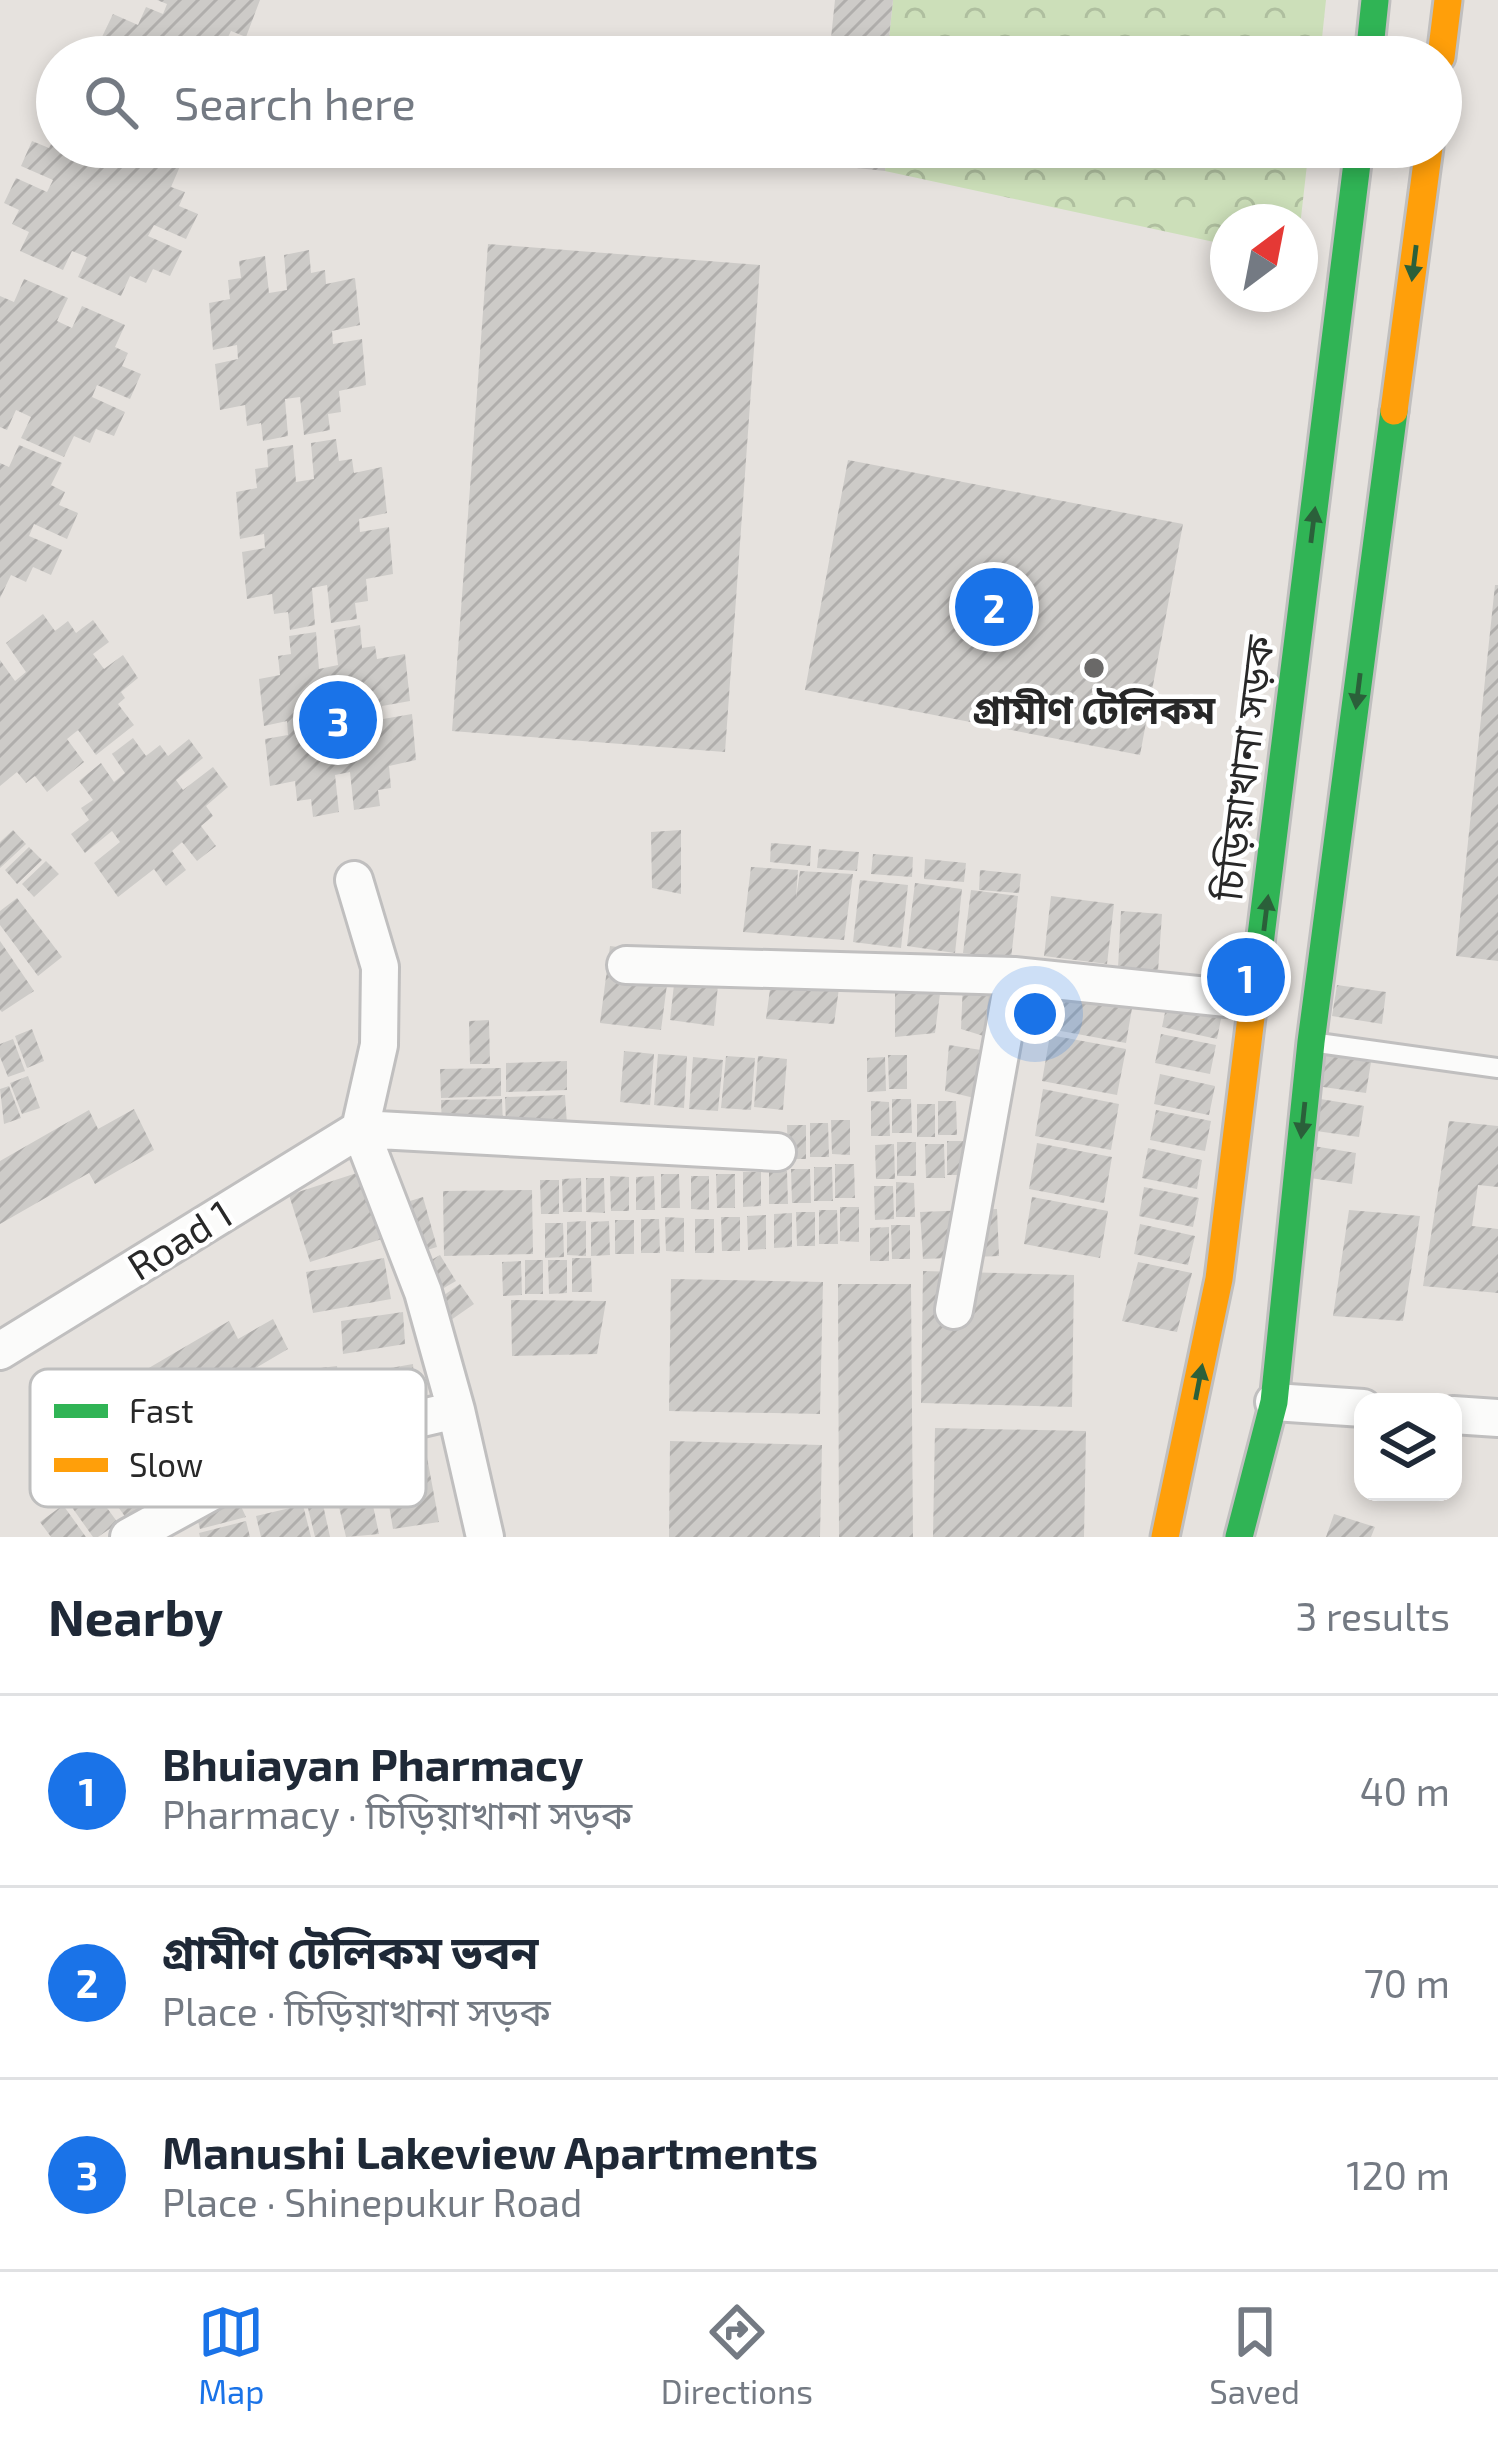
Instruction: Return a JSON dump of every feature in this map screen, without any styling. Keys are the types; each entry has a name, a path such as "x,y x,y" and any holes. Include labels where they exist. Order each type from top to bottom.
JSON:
{"main road":[{"path":"1371,36 1375,0"},
{"path":"1444,36 1448,0"},
{"name":"চিড়িয়াখানা সড়ক","path":"1165,1537 1199,1429 1356,168"},
{"path":"1239,1537 1254,1442 1274,1402 1312,1042 1426,168"}],"street":[{"path":"354,880 380,967 379,1045 360,1129 423,1292 485,1537"},
{"path":"626,965 1014,976 1255,1001"},
{"path":"954,1310 1014,976"},
{"path":"360,1129 777,1152"},
{"name":"Road 1","path":"0,1351 360,1129"},
{"path":"1274,1402 1354,1407"},
{"path":"426,1417 456,1410"},
{"path":"1462,1416 1498,1418"},
{"path":"130,1537 184,1507"}],"lane":[{"path":"1312,1042 1498,1068"}],"green space":[{"path":"893,0 1326,0 1322,36 889,36"},
{"path":"885,168 1307,168 1303,204 1210,204 1210,241"}],"building":[{"path":"157,0 260,0 246,36 231,31 228,36 102,36 113,14 138,25 146,7 163,14 167,4"},
{"path":"835,0 893,0 889,36 831,36"},
{"path":"32,141 36,143 36,168 179,168 171,187 185,192 179,206 198,214 186,239 154,225 148,236 182,251 170,276 153,269 146,283 130,276 121,296 78,277 87,257 72,251 63,270 20,251 29,232 12,224 19,210 4,203 16,178 47,192 53,180 21,166"},
{"path":"488,244 760,265 725,752 452,731"},
{"path":"309,250 311,273 325,270 326,284 355,278 360,325 332,331 333,344 362,339 366,385 339,391 341,412 328,414 330,430 304,435 300,397 285,399 288,436 263,441 261,423 247,426 245,405 220,410 215,364 238,359 237,345 213,350 209,303 230,299 228,280 241,278 239,261 265,256 269,293 287,290 284,255"},
{"path":"24,279 68,298 57,321 72,328 82,306 125,325 115,347 128,353 122,366 141,374 130,399 97,385 92,397 125,412 114,436 96,429 90,443 74,436 64,457 21,438 31,417 16,410 7,430 0,427 0,296 14,302"},
{"path":"336,439 339,461 352,459 354,473 382,467 387,513 359,519 360,532 389,527 393,574 366,579 368,601 355,603 357,619 331,623 327,585 312,588 315,625 290,630 288,612 274,614 272,594 247,599 242,552 265,548 264,534 240,539 236,492 257,488 255,469 268,467 267,449 293,445 296,482 314,479 311,443"},
{"path":"19,445 62,463 51,485 65,492 59,505 78,513 67,539 34,524 29,536 62,550 51,575 33,567 26,582 11,575 0,598 0,463 9,467"},
{"path":"848,460 1183,524 1140,755 805,690"},
{"path":"1498,585 1498,961 1456,956"},
{"path":"43,614 55,631 68,621 76,633 93,620 109,642 93,654 104,669 123,655 138,678 121,692 125,698 118,704 134,725 96,755 78,730 67,739 84,762 47,792 35,776 26,783 17,772 0,786 0,660 15,681 26,672 6,643"},
{"path":"360,625 362,648 375,646 377,659 405,654 410,701 382,706 383,719 412,714 416,760 389,766 391,788 378,790 380,806 354,810 350,772 335,775 339,812 313,817 311,799 297,801 295,781 270,786 265,739 288,735 287,721 264,726 259,679 280,675 278,656 291,654 289,636 316,632 319,669 338,665 334,630"},
{"path":"133,738 146,756 160,745 168,756 189,739 203,758 176,780 183,790 213,767 228,787 206,806 213,816 201,826 216,846 197,861 182,842 172,851 186,870 166,886 154,869 118,897 94,863 120,842 112,831 85,853 71,834 89,820 81,808 93,800 79,781 101,763 114,782 125,773 112,754"},
{"path":"13,830 26,844 0,868 0,842"},
{"path":"681,830 681,894 652,888 651,832"},
{"path":"771,843 811,846 810,866 770,862"},
{"path":"29,847 42,860 17,884 5,870"},
{"path":"819,849 859,852 857,871 817,868"},
{"path":"873,854 913,857 912,877 871,874"},
{"path":"925,859 966,863 964,882 924,879"},
{"path":"46,861 59,874 34,897 22,884"},
{"path":"751,867 798,870 796,898 800,871 853,874 844,940 743,932"},
{"path":"980,870 1021,874 1019,893 979,890"},
{"path":"860,880 908,885 901,948 853,942"},
{"path":"915,883 962,889 955,953 907,946"},
{"path":"971,890 1018,896 1011,959 963,953"},
{"path":"1051,896 1114,904 1107,964 1044,956"},
{"path":"17,898 62,957 38,976 0,925 0,911"},
{"path":"1121,911 1162,914 1158,971 1118,968"},
{"path":"0,941 34,991 2,1012 0,1010"},
{"path":"610,946 671,954 661,1030 600,1023"},
{"path":"678,949 721,954 714,1026 670,1020"},
{"path":"942,978 935,1033 895,1037 895,984"},
{"path":"771,982 839,988 834,1024 766,1019"},
{"path":"1059,982 1134,997 1126,1043 1050,1029"},
{"path":"963,983 1012,985 1006,1043 961,1029"},
{"path":"1337,985 1386,992 1382,1024 1332,1016"},
{"path":"1168,998 1223,1009 1217,1039 1162,1027"},
{"path":"489,1020 490,1064 470,1064 469,1021"},
{"path":"32,1029 44,1061 27,1068 15,1036"},
{"path":"1161,1034 1216,1045 1210,1074 1155,1063"},
{"path":"1050,1035 1126,1049 1117,1095 1042,1081"},
{"path":"13,1039 25,1071 8,1077 0,1044"},
{"path":"949,1045 1020,1056 1008,1106 945,1091"},
{"path":"624,1051 654,1054 650,1105 620,1102"},
{"path":"658,1054 687,1056 684,1108 654,1105"},
{"path":"888,1055 907,1055 907,1089 889,1089"},
{"path":"1321,1055 1371,1062 1366,1093 1316,1086"},
{"path":"726,1056 755,1058 751,1110 721,1108"},
{"path":"758,1056 787,1059 783,1110 754,1107"},
{"path":"693,1057 723,1060 718,1111 689,1109"},
{"path":"885,1057 886,1091 867,1092 867,1058"},
{"path":"567,1061 567,1090 506,1092 506,1063"},
{"path":"501,1068 501,1096 441,1098 440,1069"},
{"path":"1160,1074 1215,1086 1209,1115 1154,1104"},
{"path":"28,1076 40,1108 22,1114 10,1083"},
{"path":"9,1086 21,1118 4,1124 0,1089"},
{"path":"1043,1089 1119,1104 1111,1150 1035,1136"},
{"path":"565,1095 567,1124 506,1125 505,1097"},
{"path":"1314,1098 1364,1106 1359,1137 1309,1130"},
{"path":"502,1099 503,1127 442,1128 441,1100"},
{"path":"892,1099 911,1099 912,1133 892,1133"},
{"path":"871,1101 889,1102 890,1136 871,1136"},
{"path":"938,1101 956,1101 957,1135 938,1135"},
{"path":"917,1104 935,1104 935,1137 917,1137"},
{"path":"134,1109 154,1150 95,1184 89,1173 0,1224 0,1161 89,1110 98,1129"},
{"path":"1156,1110 1211,1121 1205,1151 1150,1140"},
{"path":"831,1120 850,1120 850,1155 832,1154"},
{"path":"1449,1121 1498,1126 1498,1187 1478,1185 1472,1226 1498,1229 1498,1293 1423,1286"},
{"path":"810,1123 828,1123 829,1157 810,1157"},
{"path":"787,1125 806,1125 806,1159 788,1159"},
{"path":"947,1141 966,1141 966,1175 947,1175"},
{"path":"897,1142 916,1142 916,1176 897,1176"},
{"path":"1037,1143 1112,1157 1104,1203 1029,1189"},
{"path":"894,1144 895,1179 876,1179 875,1145"},
{"path":"925,1144 944,1144 945,1178 926,1178"},
{"path":"1307,1145 1356,1153 1352,1184 1303,1177"},
{"path":"1148,1148 1202,1160 1197,1189 1142,1178"},
{"path":"835,1164 854,1164 855,1198 835,1198"},
{"path":"814,1167 832,1167 833,1201 814,1201"},
{"path":"791,1169 810,1169 811,1203 792,1203"},
{"path":"769,1170 787,1171 788,1204 769,1204"},
{"path":"360,1172 382,1239 310,1262 289,1195"},
{"path":"743,1172 761,1172 761,1206 743,1207"},
{"path":"661,1174 679,1174 680,1208 661,1208"},
{"path":"716,1174 735,1174 735,1208 717,1208"},
{"path":"610,1176 629,1177 629,1211 611,1211"},
{"path":"654,1176 655,1210 636,1210 636,1177"},
{"path":"691,1176 709,1176 709,1210 691,1209"},
{"path":"581,1178 582,1212 563,1212 562,1179"},
{"path":"586,1178 604,1178 605,1213 586,1212"},
{"path":"540,1180 559,1180 559,1214 541,1214"},
{"path":"896,1182 914,1183 915,1217 896,1217"},
{"path":"874,1186 893,1186 894,1219 875,1220"},
{"path":"1144,1187 1199,1198 1193,1227 1139,1216"},
{"path":"532,1190 533,1254 444,1256 443,1191"},
{"path":"423,1197 437,1247 414,1254 400,1204"},
{"path":"1032,1197 1108,1211 1100,1258 1024,1244"},
{"path":"840,1207 859,1207 859,1242 840,1241"},
{"path":"997,1209 999,1256 923,1259 920,1212"},
{"path":"819,1210 837,1210 838,1244 819,1244"},
{"path":"1349,1210 1420,1216 1403,1321 1333,1316"},
{"path":"796,1212 815,1212 815,1246 797,1246"},
{"path":"792,1213 792,1247 774,1248 774,1214"},
{"path":"766,1215 766,1249 748,1250 747,1216"},
{"path":"665,1217 684,1218 684,1252 666,1251"},
{"path":"721,1217 740,1217 740,1251 722,1251"},
{"path":"641,1219 659,1219 660,1253 641,1253"},
{"path":"695,1219 714,1219 714,1253 695,1253"},
{"path":"615,1220 634,1220 634,1254 615,1254"},
{"path":"586,1221 586,1256 567,1255 567,1222"},
{"path":"609,1221 610,1255 591,1256 591,1222"},
{"path":"545,1223 563,1223 564,1257 545,1258"},
{"path":"1140,1224 1195,1236 1188,1265 1134,1254"},
{"path":"891,1225 910,1225 910,1259 892,1259"},
{"path":"889,1227 889,1261 870,1261 870,1228"},
{"path":"440,1255 456,1281 435,1293 419,1267"},
{"path":"384,1258 391,1299 313,1313 306,1272"},
{"path":"572,1258 591,1258 592,1292 572,1292"},
{"path":"525,1260 543,1260 543,1294 525,1294"},
{"path":"548,1260 567,1260 567,1293 549,1294"},
{"path":"521,1261 522,1295 503,1296 502,1262"},
{"path":"1138,1262 1192,1273 1177,1332 1122,1321"},
{"path":"923,1271 1074,1275 1072,1407 921,1403"},
{"path":"671,1279 823,1282 820,1414 669,1411"},
{"path":"460,1284 474,1304 451,1320 437,1300"},
{"path":"838,1284 911,1284 913,1537 839,1537"},
{"path":"511,1300 606,1301 597,1354 512,1356"},
{"path":"403,1312 405,1344 343,1354 341,1321"},
{"path":"273,1319 288,1349 254,1369 147,1369 229,1321 238,1339"},
{"path":"935,1428 1086,1431 1084,1537 933,1537"},
{"path":"670,1441 822,1445 820,1537 669,1537"},
{"path":"426,1457 439,1522 393,1529 389,1507 426,1507"},
{"path":"64,1507 86,1537 51,1537 40,1522"},
{"path":"72,1507 106,1507 118,1523 93,1537"},
{"path":"118,1507 149,1507 129,1522"},
{"path":"194,1507 241,1507 246,1517 200,1529"},
{"path":"304,1507 311,1537 261,1537 256,1516"},
{"path":"308,1507 324,1507 330,1537 315,1537"},
{"path":"339,1507 373,1507 379,1534 346,1537"},
{"path":"1334,1514 1375,1527 1371,1537 1326,1537"},
{"path":"246,1521 250,1537 200,1537 199,1533"}],"traffic: fast":[{"path":"1371,36 1375,0"},
{"path":"1258,960 1356,168"},
{"path":"1239,1537 1274,1402 1311,1042 1394,411"}],"traffic: slow":[{"path":"1444,36 1448,0"},
{"path":"1394,411 1426,168"},
{"path":"1165,1537 1219,1279 1258,960"}],"place":[{"name":"গ্রামীণ টেলিকম ভবন","path":"994,607"},
{"name":"গ্রামীণ টেলিকম","path":"1094,668"},
{"name":"Manushi Lakeview Apartments","path":"338,720"},
{"name":"Bhuiayan Pharmacy","path":"1246,977"}]}
